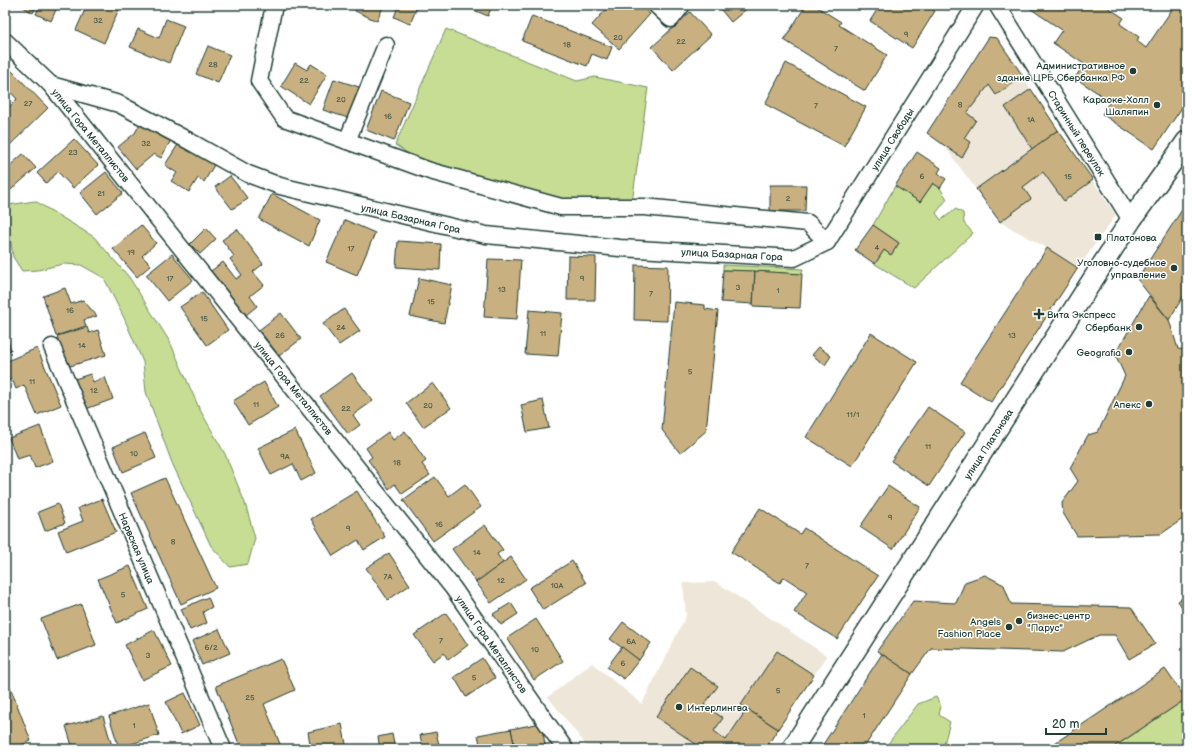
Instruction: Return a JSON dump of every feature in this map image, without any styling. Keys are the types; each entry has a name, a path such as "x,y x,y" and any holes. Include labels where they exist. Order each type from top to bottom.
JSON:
{"street":[{"path":"274,5 259,81 284,118 430,171 561,207 644,207 808,223 827,242"},
{"path":"656,5 671,19 682,5"},
{"name":"улица Свободы","path":"827,242 976,5"},
{"name":"Старинный переулок","path":"997,5 1131,220"},
{"name":"улица Гора Металлистов","path":"5,41 52,85 454,588 565,749"},
{"path":"347,141 386,45"},
{"name":"улица Базарная Гора","path":"52,85 119,104 248,174 280,186 486,235 620,248 794,258 827,242"},
{"name":"улица Платонова","path":"792,749 1131,220 1187,141"},
{"name":"Нарвская улица","path":"52,347 223,749"}],"shaded area":[{"path":"989,37 997,38 1116,215 1078,268 1047,248 1000,222 945,147 927,133"},
{"path":"716,582 827,656 765,749 589,749 548,697 592,663 642,704 686,616 683,583"}],"green space":[{"path":"446,29 577,81 595,77 648,88 633,196 630,202 564,201 420,161 395,145"},
{"path":"933,183 940,188 947,199 936,213 941,220 956,209 963,213 964,223 973,233 914,288 875,264 884,250 891,255 899,243 873,225 895,186 920,202"},
{"path":"35,201 94,237 129,277 170,342 199,408 225,454 245,503 255,538 248,564 230,567 211,546 172,463 146,392 143,362 124,318 104,278 81,265 63,264 38,270 22,271 13,257 8,220 8,205"},
{"path":"723,265 803,269 802,274 723,270"},
{"path":"936,697 941,706 939,715 950,722 944,744 962,749 884,749 918,704"},
{"path":"1187,698 1187,749 1111,749 1186,699"}],"building":[{"path":"20,5 37,5 33,13"},
{"path":"40,5 58,5 51,21 36,14"},
{"path":"87,5 110,5 119,9 104,43 76,30"},
{"path":"357,5 384,5 377,21 355,11"},
{"path":"399,5 418,5 410,24 394,17"},
{"path":"492,5 488,16 464,6"},
{"path":"610,5 640,5 650,14 619,49 592,25"},
{"path":"717,5 750,5 750,6 731,22"},
{"path":"806,5 814,5 841,22 839,25 887,55 865,91 784,40"},
{"path":"880,5 926,5 935,11 912,48 870,21"},
{"name":"Административное здание ЦРБ Сбербанка РФ","path":"1025,5 1104,5 1124,18 1120,24 1139,37 1137,41 1146,48 1175,5 1180,5 1187,10 1187,100 1154,149 1102,114 1110,101 1075,78 1084,64 1053,43 1062,30"},
{"path":"690,12 711,35 673,70 652,47"},
{"path":"532,16 612,47 607,60 592,54 587,66 522,41"},
{"path":"166,19 184,26 169,63 130,47 138,29 159,38"},
{"path":"989,37 997,38 1023,76 996,95 989,85 967,113 976,120 964,138 971,142 962,158 927,133"},
{"path":"208,46 230,55 218,83 196,74"},
{"path":"295,63 307,70 311,64 327,74 309,104 281,86"},
{"path":"786,63 866,107 844,146 765,104"},
{"path":"10,69 48,108 8,147 5,144 5,111 17,99 5,86 5,73"},
{"path":"334,79 359,87 348,118 323,110"},
{"path":"1031,89 1058,130 1032,149 1005,107"},
{"path":"381,91 409,102 394,141 366,130"},
{"path":"141,122 171,140 161,158 154,154 136,169 118,147 135,133"},
{"path":"1058,130 1093,180 1064,201 1043,172 1023,187 1031,199 1000,222 976,189"},
{"path":"74,139 98,165 73,188 58,172 46,183 37,173"},
{"path":"179,143 214,165 204,182 198,178 189,192 171,181 177,173 165,165"},
{"path":"917,152 941,168 938,173 946,179 940,188 933,183 920,202 895,186"},
{"path":"23,154 36,168 5,195 5,170"},
{"path":"106,172 123,193 97,214 80,193"},
{"path":"230,176 248,199 232,209 215,187"},
{"path":"770,185 806,185 805,211 770,211"},
{"path":"272,194 320,220 309,246 259,219"},
{"path":"1187,202 1187,290 1169,320 1137,279"},
{"path":"345,220 375,233 357,275 326,262"},
{"path":"141,225 156,243 142,256 151,265 137,277 113,249"},
{"path":"873,225 899,243 891,255 884,250 875,264 855,250"},
{"path":"206,228 216,239 200,254 190,244"},
{"path":"237,229 263,264 253,272 264,285 250,296 257,306 246,315 211,271 223,262 236,279 242,275 230,259 234,256 222,240"},
{"path":"398,241 441,244 440,270 396,267"},
{"path":"1047,248 1078,268 991,402 960,382"},
{"path":"172,254 193,280 167,301 146,275"},
{"path":"568,256 596,257 595,300 567,300"},
{"path":"488,259 521,260 517,319 484,317"},
{"path":"635,265 668,266 667,321 634,320"},
{"path":"723,270 755,271 753,304 721,302"},
{"path":"755,271 802,274 800,308 753,306"},
{"path":"419,278 452,285 444,323 410,316"},
{"path":"65,288 71,304 83,300 97,316 84,320 86,326 56,336 43,296"},
{"path":"202,292 228,330 207,345 180,307"},
{"name":"Апекс","path":"1149,296 1169,320 1178,349 1187,350 1187,516 1161,534 1077,536 1063,513 1062,503 1078,481 1070,468 1088,435 1098,432 1125,376 1115,354"},
{"path":"674,302 705,305 705,309 718,311 706,431 680,453 662,430"},
{"path":"344,309 360,331 339,345 323,324"},
{"path":"529,310 562,313 558,356 525,354"},
{"path":"281,313 301,339 279,356 259,330"},
{"path":"87,327 89,333 98,330 106,355 67,367 57,336"},
{"path":"5,332 11,350 5,352"},
{"path":"871,333 917,362 852,466 806,437"},
{"path":"819,347 831,356 825,365 812,355"},
{"path":"37,348 61,405 37,415 24,385 16,389 12,379 5,382 5,362"},
{"path":"352,373 373,401 353,415 360,425 348,434 320,396"},
{"path":"90,374 93,382 105,377 113,399 86,409 75,379"},
{"path":"264,382 278,407 248,425 233,401"},
{"path":"433,383 451,408 423,427 406,403"},
{"path":"543,400 549,428 527,432 521,405"},
{"path":"928,407 965,432 929,486 891,461"},
{"path":"40,426 53,461 35,468 30,455 17,459 9,438"},
{"path":"295,430 316,473 301,481 293,464 271,475 258,448"},
{"path":"405,431 426,461 422,464 430,475 402,494 395,484 389,489 368,460 372,457 366,448 388,432 393,440"},
{"path":"145,433 156,458 123,472 113,447"},
{"path":"435,477 449,496 465,484 481,507 433,541 403,500"},
{"path":"165,478 216,588 181,604 131,493"},
{"path":"888,486 920,507 893,549 860,527"},
{"path":"357,491 385,537 364,550 358,540 333,556 311,519"},
{"path":"102,499 116,532 66,552 58,531 83,521 78,508"},
{"path":"58,504 65,523 45,531 38,512"},
{"path":"760,508 800,534 804,528 878,576 837,639 794,612 807,592 784,577 780,583 731,552"},
{"path":"485,525 503,550 497,554 503,563 476,582 452,549"},
{"path":"389,553 410,585 388,600 366,568"},
{"path":"511,557 526,579 491,603 476,582"},
{"path":"572,561 586,583 543,610 529,588"},
{"path":"130,566 148,609 117,623 98,579"},
{"name":"бизнес-центр \"Парус\"","path":"985,575 1004,585 1011,604 1131,607 1155,644 1129,659 1115,635 1099,635 1063,652 931,648 912,674 877,651 913,601 956,603 965,582"},
{"path":"1187,595 1187,615 1178,601"},
{"path":"208,597 212,607 203,612 207,623 190,630 181,609"},
{"path":"511,603 518,614 501,625 493,614"},
{"path":"81,604 96,645 57,660 41,619"},
{"path":"446,613 468,645 448,660 444,653 433,661 414,635"},
{"path":"536,619 563,661 534,680 507,638"},
{"path":"623,622 651,643 639,660 610,639"},
{"path":"219,629 230,653 202,665 192,641"},
{"path":"154,630 172,666 142,680 125,645"},
{"path":"622,647 639,660 624,679 607,667"},
{"path":"777,651 814,675 778,729 741,705"},
{"path":"882,654 912,674 863,749 820,749"},
{"path":"482,658 495,678 466,697 454,677"},
{"path":"281,659 295,690 264,704 282,749 241,749 216,686"},
{"path":"690,667 718,686 704,705 723,718 714,731 726,740 747,709 778,729 765,749 703,749 656,717"},
{"path":"1165,669 1186,699 1111,749 1046,749"},
{"path":"9,684 31,741 10,749 5,749 5,686"},
{"path":"185,693 200,725 181,734 166,702"},
{"path":"149,703 159,735 119,748 109,716"},
{"path":"103,716 113,749 73,749 66,726"},
{"path":"541,723 546,749 515,749 511,729"},
{"path":"342,724 347,749 311,749 308,732"},
{"path":"511,729 515,749 481,749 478,735"},
{"path":"436,732 440,749 423,749 420,735"},
{"path":"392,734 395,749 380,749 378,737"}],"place":[{"name":"Административное здание ЦРБ Сбербанка РФ","path":"1133,71"},
{"name":"Караоке-Холл Шаляпин","path":"1157,105"},
{"name":"Платонова","path":"1098,237"},
{"name":"Уголовно-судебное управление","path":"1174,268"},
{"name":"Вита Экспресс","path":"1039,314"},
{"name":"Сбербанк","path":"1139,327"},
{"name":"Geografia","path":"1129,352"},
{"name":"Апекс","path":"1149,404"},
{"name":"бизнес-центр \"Парус\"","path":"1019,621"},
{"name":"Angels Fashion Place","path":"1009,627"},
{"name":"Интерлингва","path":"679,707"}]}
